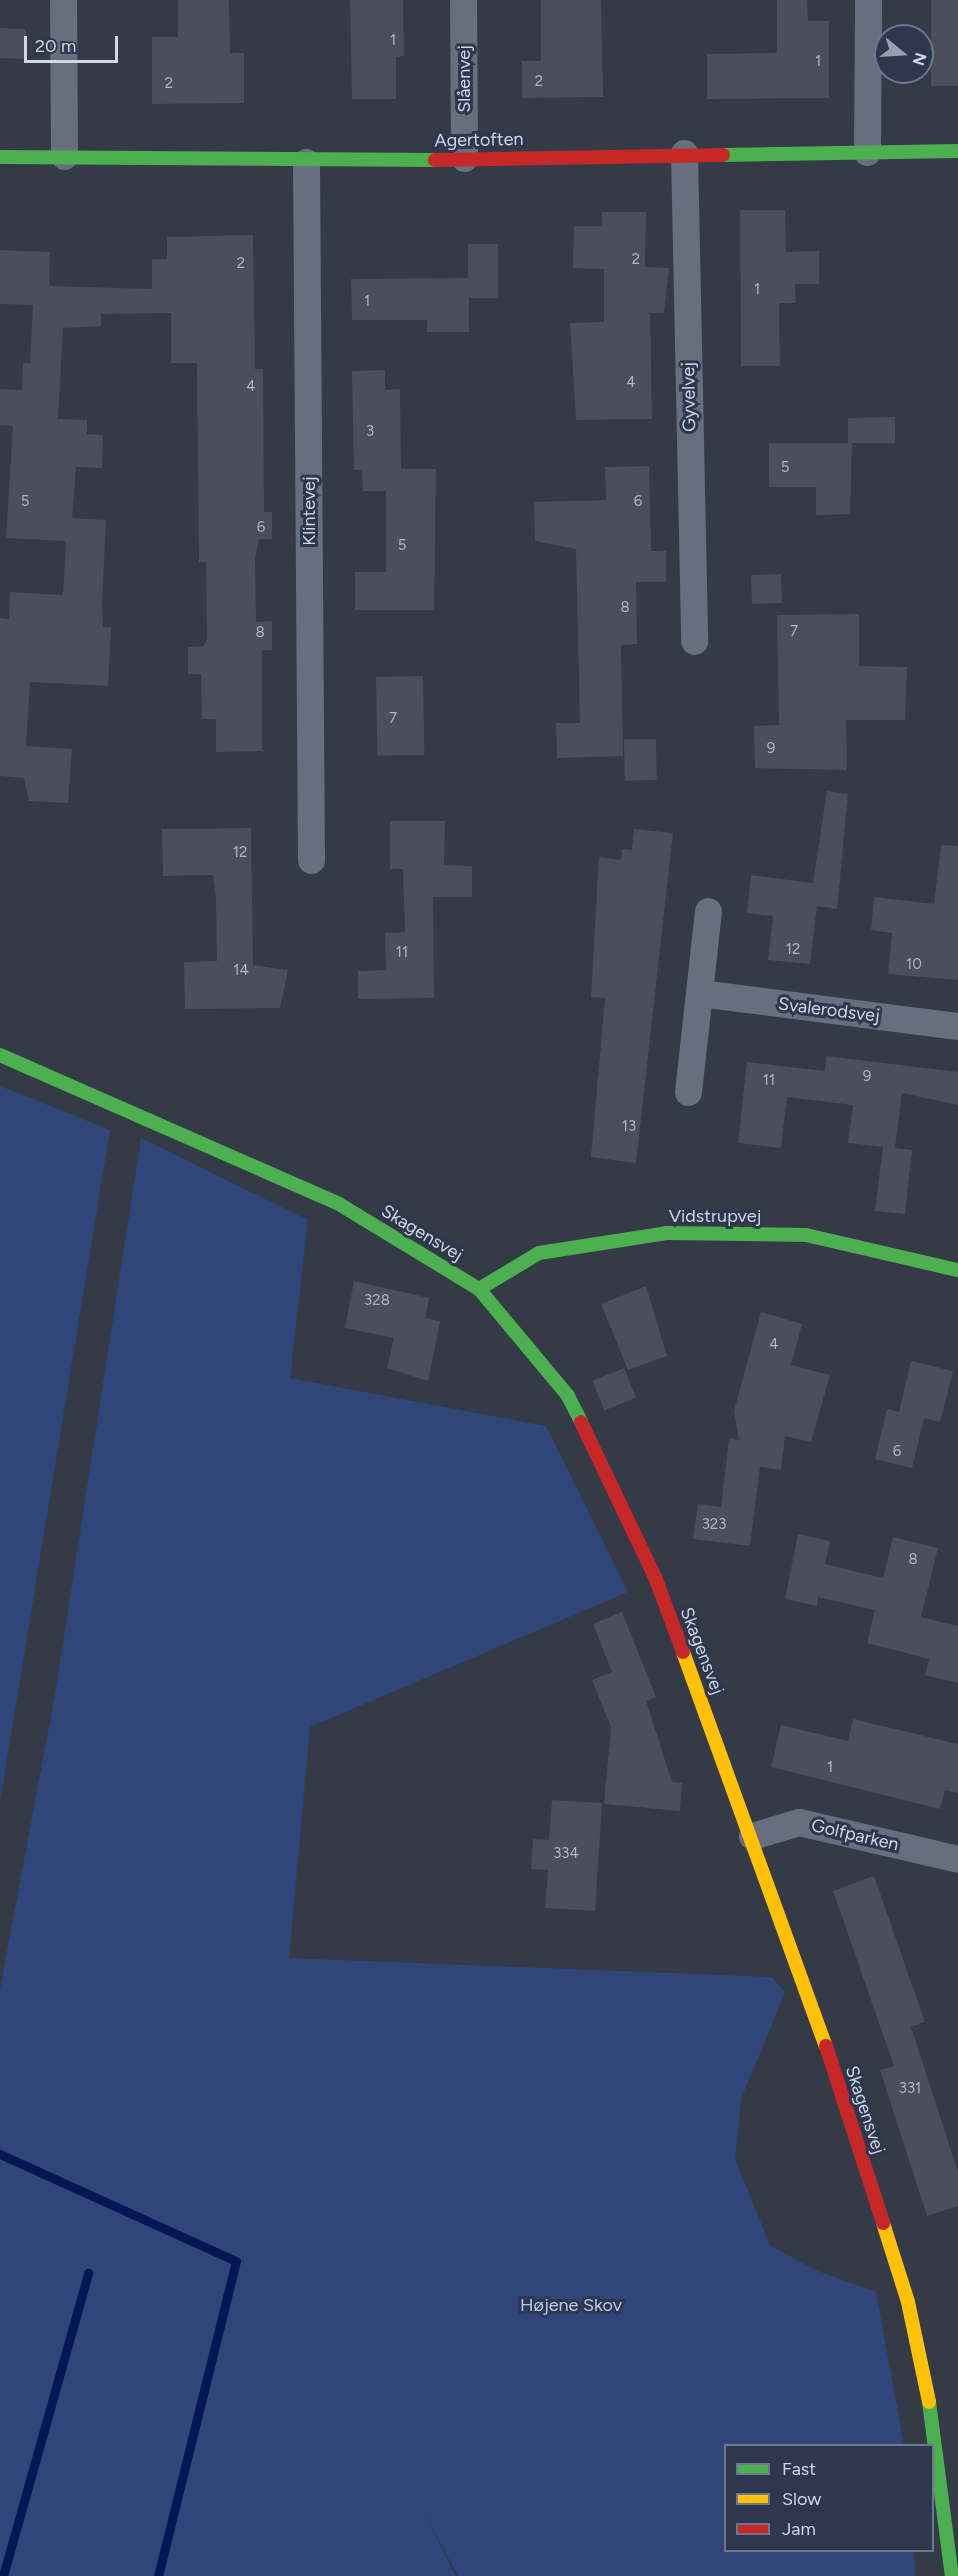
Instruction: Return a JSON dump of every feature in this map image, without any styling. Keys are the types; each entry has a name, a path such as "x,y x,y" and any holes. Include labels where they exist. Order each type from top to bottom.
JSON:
{"street":[{"path":"63,0 64,156"},
{"name":"Slåenvej","path":"463,0 464,158"},
{"path":"867,152 868,0"},
{"name":"Agertoften","path":"0,158 64,156 306,162 684,153 958,151"},
{"name":"Gyvelvej","path":"684,153 694,641"},
{"name":"Klintevej","path":"306,162 311,860"},
{"path":"688,1092 708,911"},
{"name":"Svalerodsvej","path":"700,993 958,1026"},
{"name":"Skagensvej","path":"0,1054 339,1204 479,1289 568,1396 596,1448 655,1577 806,1982 908,2302 931,2412 952,2576"},
{"name":"Vidstrupvej","path":"479,1289 538,1254 584,1242 666,1233 806,1235 958,1270"},
{"name":"Golfparken","path":"752,1836 799,1822 958,1859"}],"green space":[{"path":"0,1086 110,1130 0,1802"},
{"name":"Højene Skov","path":"141,1138 308,1220 290,1378 546,1426 628,1592 310,1727 289,1958 772,1977 785,1993 741,2099 735,2159 770,2245 815,2270 876,2292 904,2444 724,2444 724,2552 914,2552 915,2576 458,2576 423,2511 456,2576 0,2576 0,1989 55,1695"}],"building":[{"path":"178,0 229,0 230,53 244,53 244,103 152,104 152,37 178,37"},
{"path":"350,0 403,0 404,56 396,57 396,99 352,99"},
{"path":"541,0 601,0 603,97 522,98 522,61 541,61"},
{"path":"777,0 807,0 808,21 829,21 829,98 707,99 707,54 777,53"},
{"path":"931,0 958,0 958,86 931,86 934,84 934,24 931,24"},
{"path":"0,28 26,29 25,59 0,58"},
{"path":"740,210 785,210 786,252 819,251 819,284 795,284 796,303 779,303 780,366 741,366"},
{"path":"602,212 646,212 645,267 669,268 664,313 650,313 652,419 576,420 570,323 604,322 604,269 573,268 574,226 602,226"},
{"path":"253,235 255,369 263,369 264,512 272,512 272,539 259,539 255,559 256,622 272,621 272,650 262,650 262,751 216,752 216,719 202,719 201,674 188,674 188,647 204,646 207,638 206,562 199,562 197,363 171,363 171,313 101,314 101,326 63,328 58,419 87,420 87,434 103,435 102,468 76,467 72,518 106,520 102,603 103,627 111,627 108,686 30,682 26,746 72,749 68,803 29,801 24,778 0,776 0,618 9,619 10,592 63,595 66,541 6,538 13,426 0,425 0,389 22,390 23,363 30,363 33,305 0,304 0,250 50,252 49,286 152,289 152,259 167,259 167,237"},
{"path":"468,244 498,244 498,298 469,298 469,332 427,332 427,320 352,320 351,279 468,278"},
{"path":"385,370 385,390 400,389 401,469 436,469 434,610 355,610 355,572 386,572 386,491 363,491 362,470 354,470 352,371"},
{"path":"895,417 895,443 852,443 850,514 816,515 816,487 769,487 769,443 848,443 848,418"},
{"path":"649,466 651,551 666,551 666,582 636,582 637,644 621,645 623,756 557,758 556,723 580,723 576,549 535,541 534,502 606,500 605,467"},
{"path":"781,574 782,603 752,604 751,575"},
{"path":"859,614 859,666 907,667 905,720 846,720 847,770 755,768 754,726 779,725 777,615"},
{"path":"423,676 424,755 377,756 376,677"},
{"path":"656,739 657,780 625,781 624,740"},
{"path":"827,791 848,794 837,909 817,906 810,964 768,960 773,916 747,913 751,875 813,883"},
{"path":"390,821 445,821 444,865 472,866 472,897 433,897 434,998 358,999 358,971 386,970 385,933 405,932 403,869 390,869"},
{"path":"251,828 253,965 288,970 280,1008 185,1009 184,962 217,961 216,899 213,875 163,876 162,829"},
{"path":"634,829 673,833 636,1163 591,1157 605,998 591,997 599,857 621,860 622,849 632,850"},
{"path":"941,845 958,846 958,980 888,974 892,933 871,930 874,897 934,904"},
{"path":"826,1056 958,1072 958,1105 902,1093 895,1148 912,1150 905,1214 875,1211 883,1147 848,1143 853,1105 787,1097 781,1148 738,1143 747,1062 825,1071"},
{"path":"354,1281 429,1298 425,1318 440,1321 428,1381 387,1368 394,1338 345,1328"},
{"path":"646,1286 667,1356 628,1370 601,1304"},
{"path":"761,1312 802,1324 791,1365 830,1375 811,1442 785,1436 781,1470 760,1467 750,1546 693,1539 698,1504 721,1507 729,1438 739,1440 734,1411"},
{"path":"911,1361 953,1371 940,1422 924,1418 912,1468 875,1459 887,1409 899,1412"},
{"path":"624,1368 636,1398 604,1410 592,1381"},
{"path":"798,1534 830,1541 825,1564 883,1578 893,1537 938,1548 921,1617 958,1626 958,1683 925,1675 929,1659 867,1643 875,1610 818,1597 817,1606 785,1599"},
{"path":"622,1612 656,1697 646,1701 672,1782 682,1783 680,1811 604,1804 611,1727 592,1680 612,1672 593,1624"},
{"path":"853,1719 958,1744 958,1793 945,1790 940,1809 771,1767 781,1725 848,1741"},
{"path":"552,1800 602,1803 595,1911 545,1908 548,1870 531,1869 533,1839 549,1840"},
{"path":"874,1876 925,2022 911,2027 958,2172 958,2206 927,2216 880,2070 894,2066 833,1891"}],"waterway":[{"path":"0,2154 236,2261 158,2576"},
{"path":"3,2576 88,2273"}],"traffic: fast":[{"path":"723,155 958,151"},
{"path":"0,157 435,160"},
{"path":"0,1055 339,1204 479,1289 568,1396 581,1422"},
{"path":"479,1289 539,1253 666,1233 806,1235 958,1270"},
{"path":"929,2402 952,2576"}],"traffic: slow":[{"path":"683,1652 826,2046"},
{"path":"883,2223 908,2302 929,2402"}],"traffic: jam":[{"path":"435,160 723,155"},
{"path":"581,1422 655,1577 683,1652"},
{"path":"826,2046 883,2223"}]}
